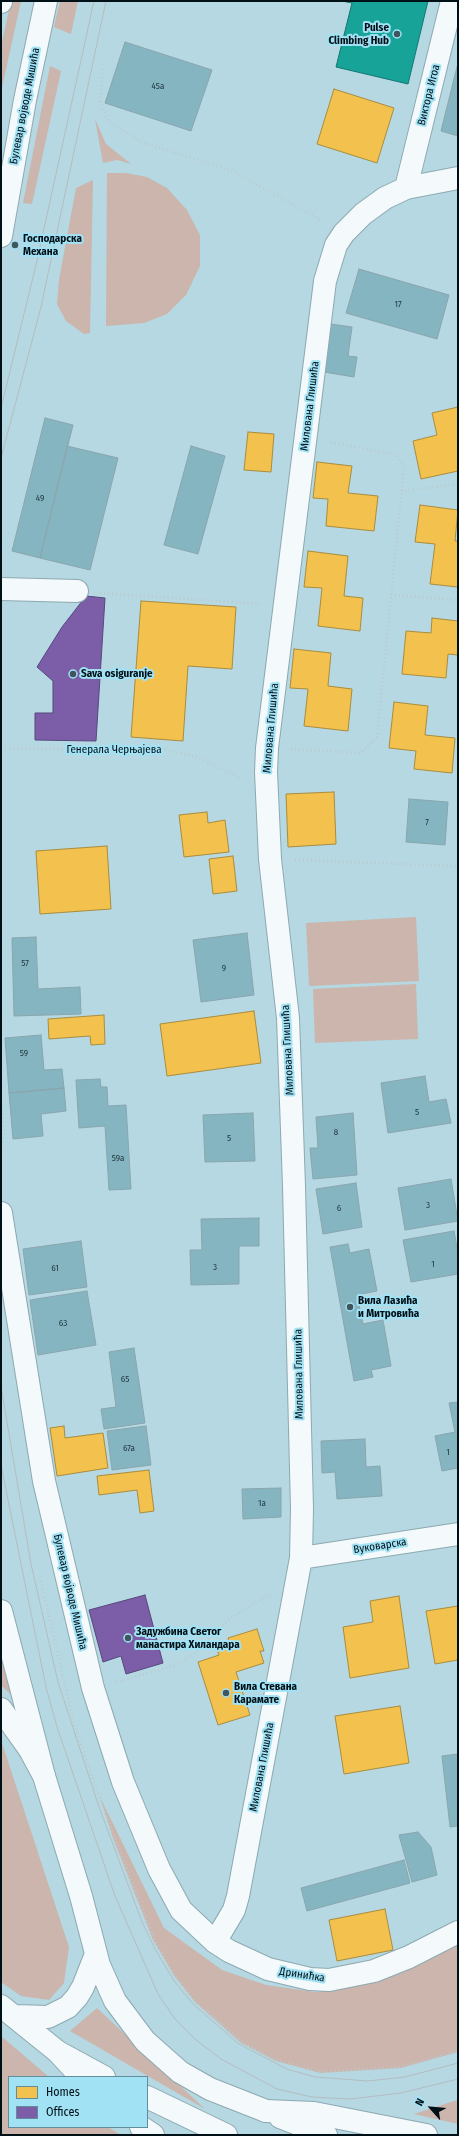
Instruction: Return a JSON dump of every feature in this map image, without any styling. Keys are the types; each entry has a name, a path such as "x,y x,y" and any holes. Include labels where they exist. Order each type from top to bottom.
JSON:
{"street":[{"name":"Булевар војводе Мишића","path":"1,236 24,100 46,1"},
{"name":"Виктора Игоа","path":"406,188 452,1"},
{"name":"Милована Глишића","path":"215,1942 234,1910 238,1896 301,1558 302,1509 288,1018 270,859 267,748 307,437 325,281 331,258 344,233 363,214 385,198 406,188 458,179"},
{"path":"1,589 77,592"},
{"name":"Булевар војводе Мишића","path":"1,1213 44,1481 93,1688 123,1782 162,1876 181,1910 215,1942"},
{"name":"Вуковарска","path":"301,1558 458,1534"},
{"path":"1,1611 44,1776 81,1896 96,1954 104,1977 115,2001 129,2022 161,2056 198,2083 326,2135"},
{"path":"1,1709 30,1750 44,1776"},
{"name":"Дринићка","path":"215,1942 248,1961 268,1969 290,1975 329,1980 374,1971 409,1957 458,1932"},
{"path":"8,2011 28,2018 48,2017 68,2007 77,1998 83,1987 96,1954"},
{"path":"8,2011 58,2052 80,2076"},
{"path":"58,2052 102,2076"},
{"path":"148,2097 226,2135"},
{"path":"266,2111 314,2113 426,2135"},
{"path":"142,2128 153,2135"}],"path":[{"path":"103,69 100,101 106,119 141,142 233,171 344,233"},
{"path":"267,748 361,753 377,737 404,468 397,455 307,437"},
{"path":"401,491 458,484"},
{"path":"101,593 249,603"},
{"path":"391,595 458,600"},
{"name":"Генерала Черњајева","path":"1,749 164,749 196,757 267,791"},
{"path":"270,859 458,866"},
{"path":"1,1102 4,1133 1,1148"},
{"path":"93,1688 177,1666 194,1654 232,1617 254,1602"}],"shaded area":[{"path":"11,1 21,1 1,92 1,46"},
{"path":"60,1 78,1 71,34 54,27"},
{"path":"50,66 61,71 32,204 23,203"},
{"path":"95,119 106,144 131,164 117,160 103,163"},
{"path":"107,173 126,173 147,177 167,188 187,210 200,235 200,266 186,295 167,314 144,323 106,326"},
{"path":"93,180 90,333 84,334 66,321 57,304 59,280 76,188"},
{"path":"416,917 419,981 309,986 306,923"},
{"path":"416,984 418,1039 315,1043 313,989"},
{"path":"1,1641 13,1697 1,1685"},
{"path":"1,1740 69,1947 64,1983 49,2000 21,1996 1,1982"},
{"path":"100,1797 164,1928 222,1970 266,1985 315,1992 343,1989 377,1981 458,1936 458,2052 401,2068 320,2073 276,2061 241,2043 195,2002 175,1977 153,1940 113,1838"},
{"path":"97,2008 205,2109 148,2076 70,2031"},
{"path":"1,2036 48,2076 8,2076 8,2128 110,2128 121,2135 2,2135"},
{"path":"458,2100 458,2124 414,2114 451,2102"}],"building: Homes":[{"path":"334,89 394,108 377,163 317,144"},
{"path":"458,407 458,471 421,479 413,441 437,435 432,413"},
{"path":"248,432 274,434 271,472 244,470"},
{"path":"317,462 352,466 348,493 378,496 374,531 326,526 328,499 313,498"},
{"path":"420,505 458,510 455,541 458,541 458,587 430,584 435,544 415,542"},
{"path":"308,551 348,556 344,596 363,598 360,631 318,626 322,588 304,587"},
{"path":"141,601 236,607 232,669 188,666 183,741 131,737"},
{"path":"432,618 458,621 458,655 448,654 446,678 402,674 406,631 431,633"},
{"path":"294,649 331,653 328,686 352,689 348,731 304,726 308,689 290,688"},
{"path":"394,702 428,706 425,735 455,738 452,773 414,769 416,751 389,748"},
{"path":"334,792 336,844 288,847 286,794"},
{"path":"207,812 208,823 225,820 229,852 184,857 179,815"},
{"path":"107,846 111,909 40,914 36,851"},
{"path":"233,856 237,891 213,894 209,859"},
{"path":"254,1011 261,1063 167,1076 160,1024"},
{"path":"104,1015 105,1044 91,1045 90,1036 49,1039 48,1019"},
{"path":"64,1426 65,1438 103,1433 108,1468 57,1476 50,1428"},
{"path":"149,1470 154,1511 140,1513 137,1490 99,1495 97,1476"},
{"path":"399,1596 409,1668 350,1678 343,1627 373,1622 370,1601"},
{"path":"458,1606 458,1660 435,1664 426,1611"},
{"name":"Вила Стевана Карамате","path":"257,1629 264,1651 260,1651 264,1663 236,1672 250,1715 218,1725 198,1662 219,1655 216,1647 229,1642 228,1638"},
{"path":"400,1706 409,1763 344,1774 335,1716"},
{"path":"385,1909 393,1950 337,1961 329,1920"}],"building: Offices":[{"name":"Sava osiguranje","path":"86,596 105,598 96,741 35,740 35,713 53,713 53,681 37,667 62,627"},
{"path":"145,1595 163,1663 126,1674 121,1656 103,1662 89,1610"}],"building: Public":[{"path":"342,1 428,1 408,84 336,67 352,3"}],"building: Other":[{"path":"125,42 212,70 191,131 105,103"},
{"path":"458,63 458,136 441,131"},
{"path":"359,269 449,295 437,339 346,313"},
{"path":"331,324 352,327 348,356 357,357 354,377 324,372"},
{"path":"45,418 73,425 40,558 12,551"},
{"path":"67,446 118,458 90,570 40,558"},
{"path":"191,446 225,456 198,554 164,545"},
{"path":"409,799 448,802 445,845 406,842"},
{"path":"247,933 254,995 201,1002 193,940"},
{"path":"36,937 38,989 80,987 81,1014 14,1016 12,938"},
{"path":"41,1035 44,1070 62,1069 64,1088 9,1093 5,1038"},
{"path":"425,1076 429,1102 446,1099 451,1123 388,1133 381,1083"},
{"path":"100,1079 101,1087 107,1087 108,1106 126,1105 131,1189 109,1190 105,1126 79,1128 76,1080"},
{"path":"64,1088 66,1111 41,1114 43,1136 13,1139 9,1093"},
{"path":"253,1113 255,1161 205,1162 203,1115"},
{"path":"353,1113 357,1175 313,1179 310,1148 318,1148 316,1117"},
{"path":"451,1179 458,1221 405,1230 398,1188"},
{"path":"356,1183 362,1227 323,1234 316,1189"},
{"path":"259,1218 259,1246 239,1246 239,1284 191,1285 190,1250 202,1250 201,1219"},
{"path":"454,1231 458,1253 458,1274 411,1282 403,1240"},
{"path":"81,1241 87,1287 29,1295 23,1249"},
{"name":"Вила Лазића и Митровића","path":"348,1244 350,1253 369,1249 377,1291 357,1295 363,1324 383,1320 391,1366 371,1370 373,1377 354,1381 330,1247"},
{"path":"87,1291 96,1345 38,1355 30,1300"},
{"path":"134,1348 145,1423 104,1429 101,1409 116,1407 109,1352"},
{"path":"458,1402 458,1468 442,1471 435,1436 455,1432 449,1403"},
{"path":"146,1426 151,1465 112,1470 107,1431"},
{"path":"365,1439 366,1467 380,1466 382,1496 337,1499 335,1472 322,1473 321,1441"},
{"path":"281,1488 281,1517 243,1519 242,1489"},
{"path":"458,1754 458,1826 450,1827 442,1756"},
{"path":"418,1832 431,1847 437,1875 412,1882 399,1835"},
{"path":"404,1860 410,1883 307,1911 301,1888"}],"tram line":[{"path":"1,408 36,265 94,1"},
{"path":"1,458 41,307 106,1"},
{"path":"1,1386 31,1564 58,1682 99,1807 142,1922 155,1949 174,1981 193,2004 239,2044 287,2069 315,2077 368,2081 405,2077 458,2063"},
{"path":"1,1465 46,1687 57,1727 115,1896 158,1994 175,2019 196,2040 221,2059 277,2089 312,2097 350,2099 401,2093 458,2079"}],"place":[{"name":"Pulse Climbing Hub","path":"397,34"},
{"name":"Господарска Механа","path":"15,245"},
{"name":"Sava osiguranje","path":"73,674"},
{"name":"Вила Лазића и Митровића","path":"350,1307"},
{"name":"Задужбина Светог манастира Хиландара","path":"128,1638"},
{"name":"Вила Стевана Карамате","path":"226,1693"}]}
